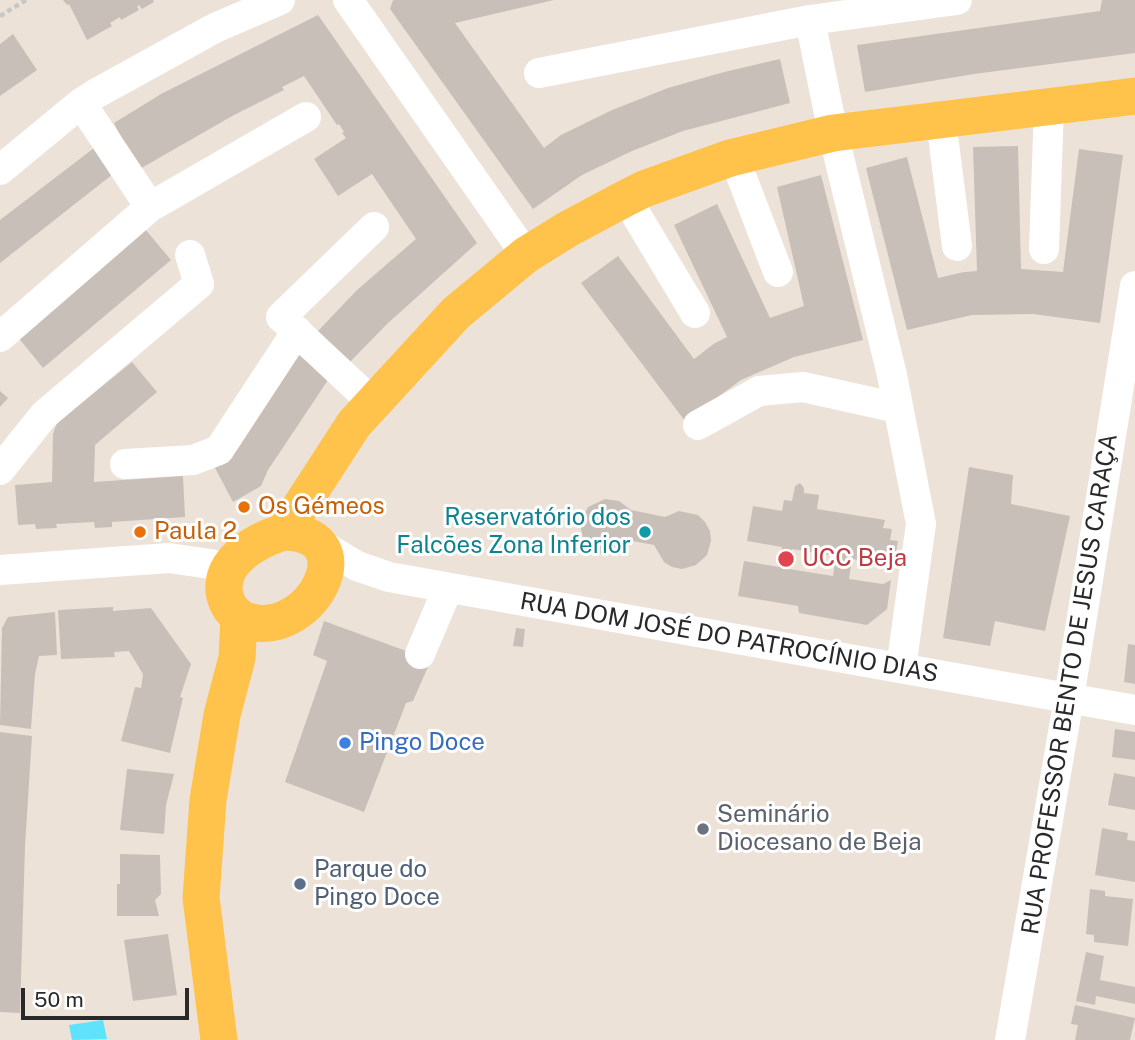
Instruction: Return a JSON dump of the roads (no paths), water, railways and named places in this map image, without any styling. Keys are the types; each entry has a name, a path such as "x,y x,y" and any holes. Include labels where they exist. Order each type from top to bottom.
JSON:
{"main road":[{"path":"305,537 318,475 354,424 456,313 526,255 626,198 734,157 833,133 1135,96"},
{"path":"305,537 324,552 325,575 319,589 297,613 285,619 244,614 224,594 225,579 239,555 261,540 305,537"},
{"path":"219,1040 201,898 208,800 222,715 237,658 244,614"}],"street":[{"path":"0,170 81,103 215,28 280,0"},
{"path":"348,0 526,255"},
{"path":"539,73 810,20 957,0"},
{"path":"810,20 833,133 898,408 921,524 901,668"},
{"path":"81,103 150,207"},
{"path":"1044,249 1049,107"},
{"path":"0,337 150,207 306,117"},
{"path":"941,120 957,246"},
{"path":"734,157 778,272"},
{"path":"626,198 695,313"},
{"path":"373,403 281,317 374,227"},
{"path":"0,470 44,415 199,284 190,255"},
{"name":"RUA PROFESSOR BENTO DE JESUS CARAÇA","path":"1010,1040 1127,382 1135,286"},
{"path":"125,464 193,460 219,450 297,331"},
{"path":"698,425 759,391 803,387 898,408"},
{"name":"RUA DOM JOSÉ DO PATROCÍNIO DIAS","path":"305,537 357,566 389,577 1135,710"},
{"path":"0,570 169,558 230,567"},
{"path":"169,558 244,614"},
{"name":"RUA DOM JOSÉ DO PATROCÍNIO DIAS","path":"310,601 339,586 389,577"},
{"path":"420,654 448,588"}],"water":[{"path":"103,1020 107,1039 72,1040 69,1025"}],"place":[{"name":"Os Gémeos","path":"244,507"},
{"name":"Paula 2","path":"140,532"},
{"name":"Reservatório dos Falcões Zona Inferior","path":"645,532"},
{"name":"UCC Beja","path":"786,559"},
{"name":"Pingo Doce","path":"345,743"},
{"name":"Seminário Diocesano de Beja","path":"703,829"},
{"name":"Parque do Pingo Doce","path":"300,884"}]}
